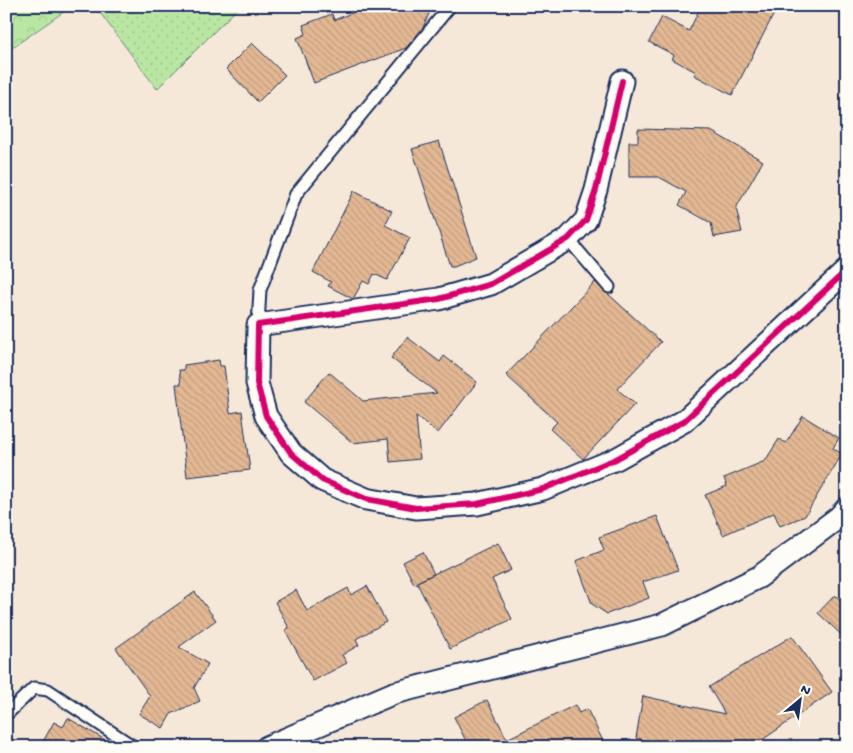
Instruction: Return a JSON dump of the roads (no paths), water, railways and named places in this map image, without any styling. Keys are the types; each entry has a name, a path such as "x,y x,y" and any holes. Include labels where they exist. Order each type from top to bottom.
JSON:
{"street":[{"path":"622,81 596,190 586,220 568,239 492,284 439,299 258,325 258,383 266,416 291,453 322,480 366,500 416,508 477,504 543,489 616,459 684,421 847,270"},
{"path":"267,747 394,693 662,625 759,577 839,517 847,508"}],"lane":[{"path":"258,325 260,290 296,194 450,6"},
{"path":"568,239 609,288"},
{"path":"9,712 34,688 48,690 134,747"}]}
